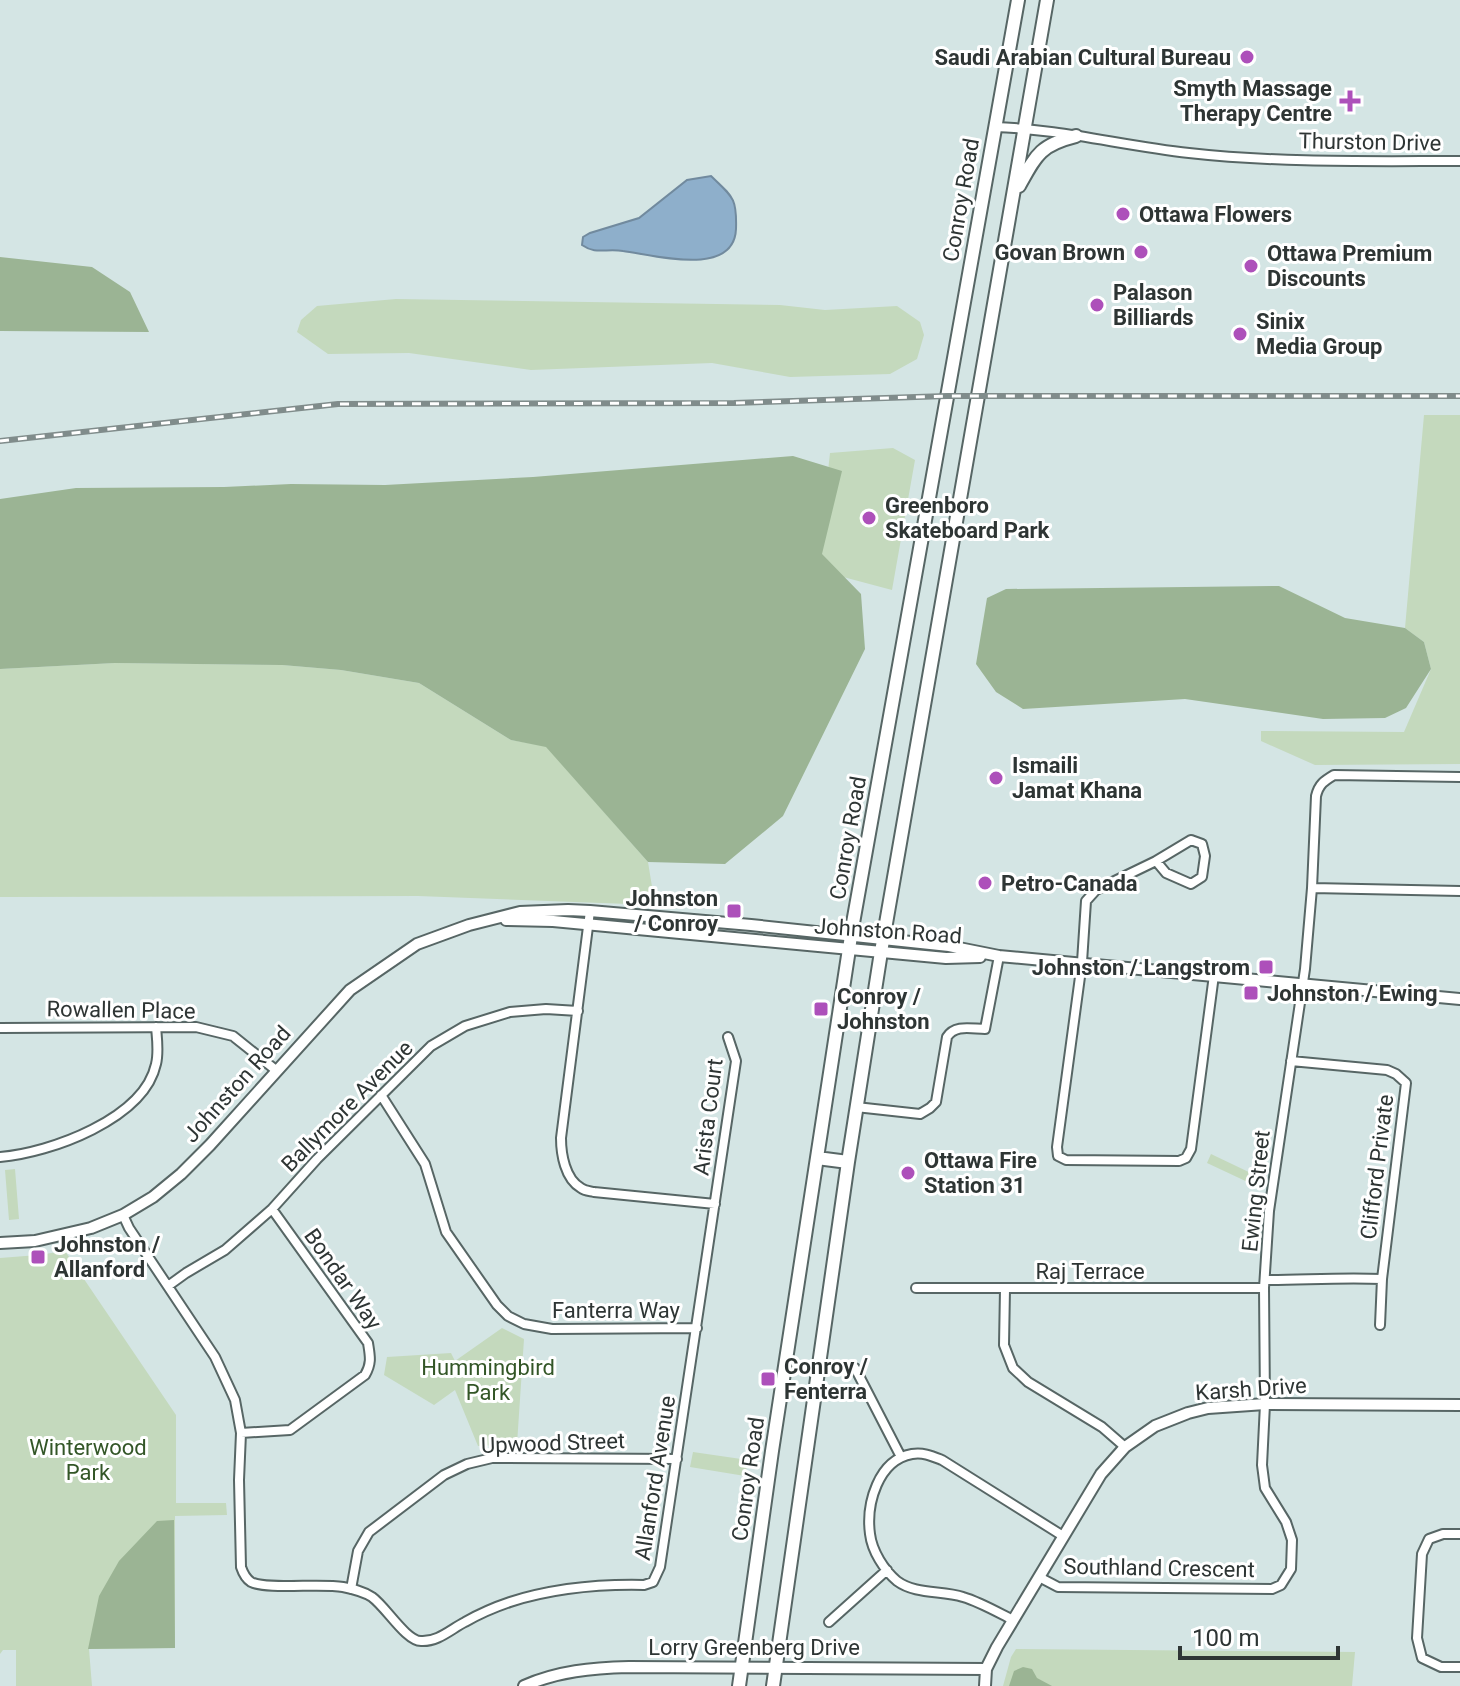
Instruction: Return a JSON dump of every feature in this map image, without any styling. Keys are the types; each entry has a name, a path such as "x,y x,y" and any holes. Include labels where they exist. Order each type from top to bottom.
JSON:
{"main road":[{"name":"Conroy Road","path":"739,1686 850,942 1018,0"},
{"path":"773,1686 856,1107 1047,0"},
{"path":"1012,200 1038,155 1056,141 1076,136"},
{"path":"817,1158 848,1162"}],"street":[{"name":"Thurston Drive","path":"995,127 1026,128 1225,156 1325,162 1460,161"},
{"name":"Ewing Street","path":"1265,1404 1265,1284 1269,1211 1303,984 1318,785 1334,775 1460,777"},
{"path":"1156,861 1166,873 1191,884 1202,877 1205,856 1202,844 1191,840 1096,890 1086,901 1082,962 1058,1156 1066,1160 1179,1161 1186,1158 1191,1149 1214,975"},
{"path":"1312,888 1460,891"},
{"name":"Johnston Road","path":"0,1243 62,1236 91,1228 123,1215 153,1197 181,1174 350,990 429,938 520,912 590,911 883,946 946,958 999,956 1082,962 1460,999"},
{"path":"590,911 561,1138 561,1153 572,1179 580,1188 594,1192 715,1204"},
{"name":"Johnston Road","path":"488,920 537,920 850,942"},
{"path":"856,1107 920,1114 936,1102 950,1031 958,1028 985,1029 999,956"},
{"name":"Ballymore Avenue","path":"168,1286 225,1250 272,1209 317,1159 431,1046 465,1026 510,1012 546,1009 578,1011"},
{"path":"0,1157 25,1154 66,1142 111,1118 131,1103 141,1094 156,1066 156,1027"},
{"name":"Rowallen Place","path":"0,1028 196,1027 233,1036 277,1071"},
{"name":"Arista Court","path":"715,1204 736,1061 728,1037"},
{"name":"Clifford Private","path":"1291,1061 1387,1070 1406,1083 1382,1279 1380,1325"},
{"name":"Fanterra Way","path":"381,1095 425,1164 446,1232 508,1316 524,1324 552,1329 697,1328"},
{"name":"Allanford Avenue","path":"123,1215 215,1357 235,1400 241,1433 243,1574 253,1583 261,1585 327,1585 371,1596 408,1637 419,1642 446,1634 485,1612 531,1597 584,1587 653,1582 660,1567 715,1204"},
{"name":"Bondar Way","path":"241,1433 290,1430 365,1375 371,1359 368,1343 272,1209"},
{"name":"Raj Terrace","path":"916,1288 1265,1284 1342,1277 1382,1279"},
{"path":"1005,1289 1004,1345 1013,1368 1028,1382 1102,1427 1125,1447"},
{"path":"855,1368 901,1457"},
{"name":"Karsh Drive","path":"986,1669 1101,1474 1125,1447 1155,1426 1208,1408 1265,1404 1460,1405"},
{"name":"Southland Crescent","path":"1039,1577 1058,1587 1272,1589 1281,1585 1291,1569 1292,1540 1286,1522 1265,1488 1262,1465 1265,1404"},
{"path":"1013,1620 960,1596 915,1589 896,1580 887,1570 870,1537 870,1514 882,1474 901,1457 913,1453 925,1454 942,1460 1063,1536"},
{"name":"Upwood Street","path":"351,1589 358,1551 371,1530 444,1475 467,1464 492,1458 677,1459"},
{"path":"1460,1534 1443,1534 1429,1539 1422,1554 1417,1638 1422,1658 1441,1667 1460,1667"},
{"path":"829,1622 887,1570"},
{"name":"Lorry Greenberg Drive","path":"524,1686 543,1678 584,1669 629,1667 986,1669"},
{"path":"985,1686 986,1669"}],"green space":[{"path":"0,257 92,267 130,292 149,332 0,331"},
{"path":"396,299 780,305 825,310 897,306 920,322 924,335 917,359 890,374 790,377 712,363 531,370 409,353 328,354 297,332 301,320 317,306"},
{"path":"1424,415 1460,415 1460,764 1315,765 1261,741 1261,731 1404,732 1431,669 1424,642 1405,628"},
{"path":"893,448 915,460 892,590 817,570 830,453"},
{"path":"793,456 842,471 822,554 861,594 865,649 783,816 725,864 648,862 546,747 511,740 419,683 341,670 282,665 115,663 0,669 0,499 76,488 385,485 533,477"},
{"path":"1279,586 1345,618 1405,628 1424,642 1431,669 1406,708 1385,718 1323,719 1185,699 1023,709 996,692 976,664 987,598 1006,589"},
{"path":"115,663 282,665 341,670 419,683 511,740 546,746 648,862 655,905 418,896 0,897 0,669"},
{"path":"1211,1154 1255,1175 1254,1185 1207,1163"},
{"path":"15,1169 19,1219 9,1220 5,1170"},
{"name":"Winterwood Park","path":"65,1251 176,1415 176,1503 226,1503 227,1515 175,1516 175,1648 89,1649 92,1686 16,1686 16,1650 3,1650 0,1654 0,1258"},
{"name":"Hummingbird Park","path":"502,1328 524,1339 517,1444 478,1446 455,1390 434,1405 384,1375 387,1357 451,1353 455,1361"},
{"path":"693,1452 748,1460 745,1476 690,1467"},
{"path":"174,1520 175,1648 88,1649 99,1596 119,1561 157,1521"},
{"path":"1016,1649 1355,1652 1352,1686 1003,1686"},
{"path":"1023,1667 1032,1669 1037,1678 1052,1686 1009,1686 1014,1671"}],"water":[{"path":"711,176 729,194 736,211 732,244 722,254 708,259 672,259 617,250 597,251 582,245 583,237 590,233 639,218 687,180"}],"railway":[{"path":"0,441 338,404 734,403 947,396 1460,396"}],"place":[{"name":"Saudi Arabian Cultural Bureau","path":"1247,57"},
{"name":"Smyth Massage Therapy Centre","path":"1350,101"},
{"name":"Ottawa Flowers","path":"1123,214"},
{"name":"Govan Brown","path":"1141,252"},
{"name":"Ottawa Premium Discounts","path":"1251,266"},
{"name":"Palason Billiards","path":"1097,305"},
{"name":"Sinix Media Group","path":"1240,334"},
{"name":"Greenboro Skateboard Park","path":"869,518"},
{"name":"Ismaili Jamat Khana","path":"996,778"},
{"name":"Petro-Canada","path":"985,883"},
{"name":"Johnston / Conroy","path":"734,911"},
{"name":"Johnston / Langstrom","path":"1266,967"},
{"name":"Johnston / Ewing","path":"1251,993"},
{"name":"Conroy / Johnston","path":"821,1009"},
{"name":"Ottawa Fire Station 31","path":"908,1173"},
{"name":"Johnston / Allanford","path":"38,1257"},
{"name":"Conroy / Fenterra","path":"768,1379"}]}
